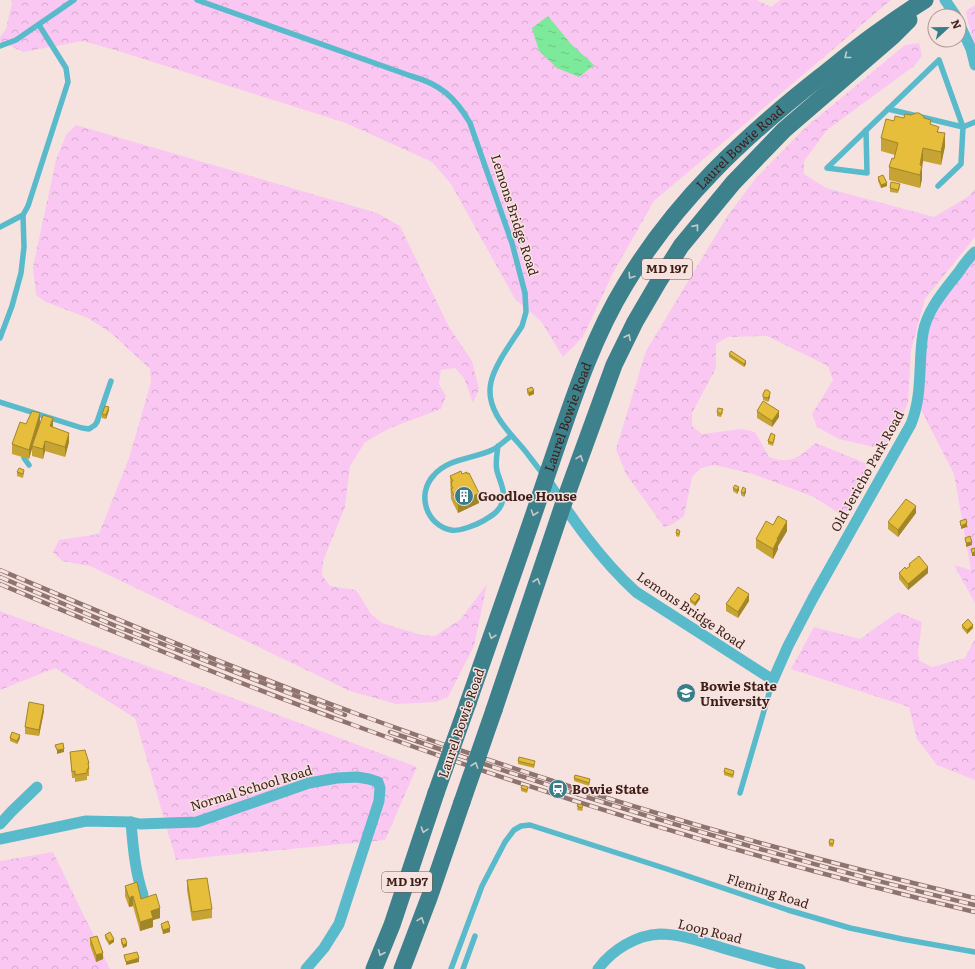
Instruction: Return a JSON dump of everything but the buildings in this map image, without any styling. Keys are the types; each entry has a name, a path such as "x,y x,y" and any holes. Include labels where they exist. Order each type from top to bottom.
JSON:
{"main road":[{"name":"Laurel Bowie Road","path":"374,969 392,925 436,793 565,421 586,365 624,286 648,250 680,207 728,156 790,101 878,32 925,0"},
{"name":"Laurel Bowie Road","path":"402,969 429,898 563,505 614,364 635,322 681,246 733,182 784,130 893,36 930,0"}],"street":[{"path":"967,40 975,65"},
{"name":"Old Jericho Park Road","path":"773,680 788,646 813,598 911,424 918,403 920,390 921,349 923,332 927,319 938,299 975,252"},
{"name":"Lemons Bridge Road","path":"546,479 591,544 611,568 636,592 773,680"},
{"name":"Normal School Road","path":"0,839 86,821 155,824 197,822 309,783 337,778 357,777 378,782 380,788 379,801 339,924 324,948 306,969"},
{"path":"0,824 12,810 38,786"},
{"path":"131,822 134,859 143,895"},
{"name":"Loop Road","path":"598,969 613,953 623,946 648,936 660,934 691,939 800,969"}],"lane":[{"path":"0,46 16,40 40,25 74,0"},
{"name":"Lemons Bridge Road","path":"197,0 426,80 453,99 464,113 470,123 509,235 525,293 525,320 491,381 491,399 498,420 521,446 546,479"},
{"path":"0,338 18,284 22,267 24,247 23,215 28,206 68,82 66,68 40,25"},
{"path":"866,130 867,173 827,168 844,152 866,130 939,60 963,127 961,164 938,186"},
{"path":"888,109 963,127 975,122"},
{"path":"0,227 23,215"},
{"path":"0,402 86,429 91,429 97,422 111,381"},
{"path":"34,421 36,414"},
{"path":"498,446 496,459 497,470 504,492 502,504 494,514 474,525 452,531 436,524 427,512 425,498 427,487 433,476 450,463 492,450 512,436"},
{"path":"27,442 24,456 25,461 29,464"},
{"path":"740,793 773,680"},
{"name":"Fleming Road","path":"451,969 482,886 509,836 520,826 530,825 788,910 843,926 902,939 975,952"},
{"path":"463,969 475,936"}],"green space":[{"path":"11,0 757,0 771,7 780,0 891,0 654,201 613,273 583,337 563,357 541,321 515,299 451,184 432,162 346,123 83,41 23,52 0,41 0,37 6,29 12,3"},
{"path":"975,5 975,50 967,17 967,10"},
{"path":"919,43 922,56 914,66 827,130 804,161 804,174 826,188 934,217 969,196 975,189 975,237 925,299 911,350 908,402 898,427 883,449 839,439 817,427 812,414 833,380 828,366 767,336 728,337 716,344 716,368 692,413 692,426 702,434 742,429 755,432 769,457 784,460 789,460 799,456 816,443 865,463 867,475 850,511 837,512 814,497 753,474 714,465 701,468 692,477 684,516 673,524 664,527 626,474 616,449 646,351 728,215 756,178 805,128 905,45"},
{"path":"76,125 377,213 400,226 449,327 472,361 479,389 473,403 464,378 455,368 441,370 439,384 446,396 441,409 390,428 365,442 350,466 345,507 323,561 322,575 330,586 356,590 371,614 382,623 421,635 435,636 461,619 487,584 474,646 448,697 436,702 396,704 350,691 90,566 62,561 53,552 59,540 99,534 129,458 151,382 150,369 111,333 88,318 46,302 36,295 33,267 56,160 66,135"},
{"path":"975,251 975,603 954,565 971,570 954,474 920,408 931,308"},
{"path":"0,611 417,767 385,840 176,860 135,718 55,668 0,690"},
{"path":"898,612 922,622 918,654 920,661 932,667 965,658 975,639 975,780 937,765 917,739 909,707 791,669 814,627 860,639"},
{"path":"53,852 110,969 0,969 0,861"}],"water":[{"path":"548,16 571,44 594,65 579,77 557,68 539,51 532,28"}],"railway":[{"path":"0,570 269,681 360,715 512,768 665,816 742,838 975,898"},
{"path":"0,577 116,626 345,715"},
{"path":"0,584 133,640 266,693 508,779 740,851 896,893 975,912"},
{"path":"390,732 535,781 681,826 827,868 975,905"}],"place":[{"name":"Goodloe House","path":"464,496"},
{"name":"Bowie State University","path":"686,693"},
{"name":"Bowie State","path":"558,789"}]}
